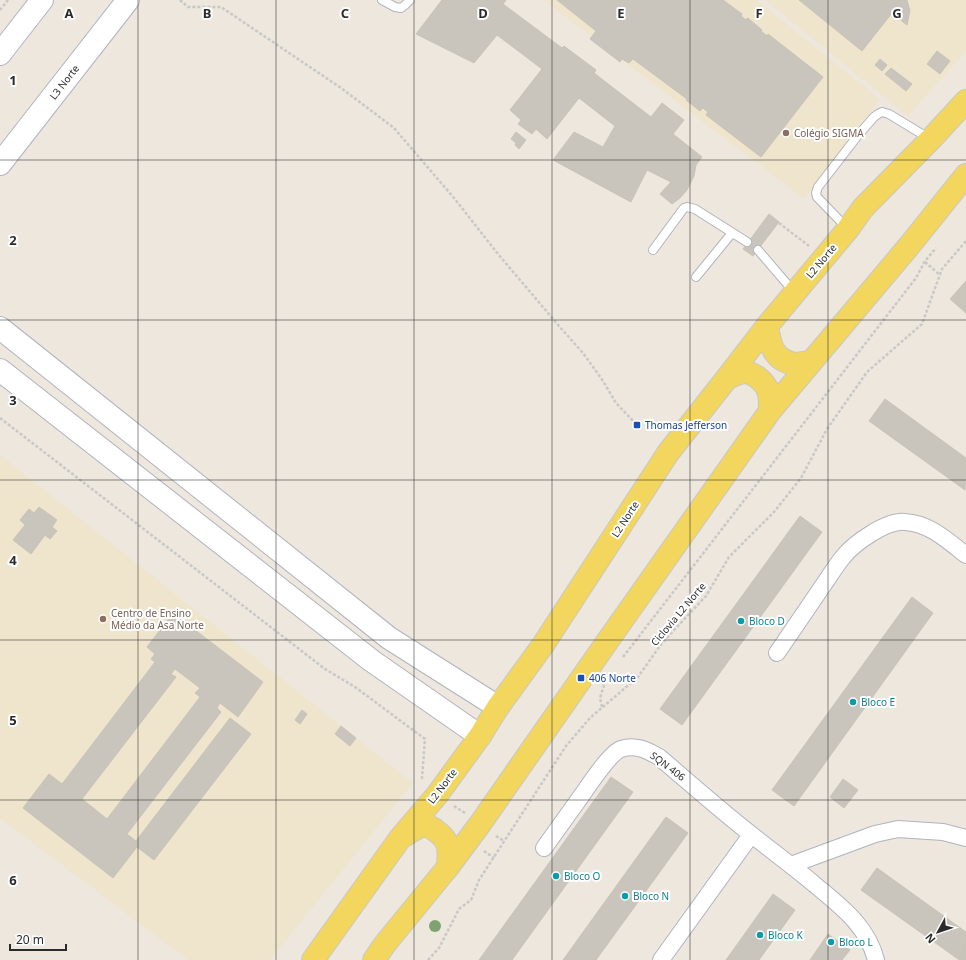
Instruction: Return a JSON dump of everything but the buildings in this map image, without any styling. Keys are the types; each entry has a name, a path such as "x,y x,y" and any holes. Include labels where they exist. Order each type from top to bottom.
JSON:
{"main road":[{"name":"L2 Norte","path":"313,960 401,837 437,794 480,736 498,707 543,645 668,453 766,326 848,229 863,208 966,101"},
{"path":"374,960 480,824 608,639 770,411 909,246 966,175"},
{"path":"766,326 770,343 776,354 784,360 796,364 811,362"},
{"path":"727,378 748,372 755,376 766,386 770,394 770,411"},
{"path":"401,837 422,826 428,826 435,830 442,835 447,842 449,849 448,867"}],"street":[{"path":"0,54 42,0"},
{"name":"L3 Norte","path":"0,164 128,0"},
{"path":"0,328 389,638 498,707"},
{"path":"0,370 372,661 480,736"},
{"path":"776,653 843,556 859,542 878,530 894,523 904,521 925,526 936,532 966,555"},
{"name":"SQN 406","path":"544,848 603,767 618,750 629,747 637,747 646,750 659,757 751,835 791,865 853,917 867,936 876,960"},
{"path":"791,865 875,834 898,829 943,832 966,838"},
{"path":"661,960 751,835"}],"lane":[{"path":"382,0 395,7 401,8 410,0"},
{"path":"848,229 817,197 816,193 818,187 858,134 874,117 882,112 889,114 931,139"},
{"path":"653,250 684,208 688,207 695,209 747,242"},
{"path":"696,277 732,233"},
{"path":"758,250 794,293"}],"path":[{"path":"0,10 8,0"},
{"path":"180,0 188,6 221,7 341,88 394,128 454,198 533,296 583,353 616,403 637,425"},
{"path":"779,223 824,257"},
{"name":"Ciclovia L2 Norte","path":"428,960 439,948 459,909 471,900 479,880 566,746 590,718 638,677 662,643 706,596 729,557 774,512 801,478 827,429 867,372 922,324 942,269 966,241"},
{"path":"621,660 916,278 925,261 939,244"},
{"path":"0,418 325,669 355,687 425,738 422,778 426,785 504,841"},
{"path":"602,707 600,698 605,682"}],"shaded area":[{"name":"Colégio SIGMA","path":"544,0 756,0 880,99 804,199"},
{"path":"765,0 966,0 966,51 908,116"},
{"name":"Centro de Ensino Médio da Asa Norte","path":"0,455 413,783 270,960 188,960 0,818"}],"place":[{"name":"Colégio SIGMA","path":"786,133"},
{"name":"Thomas Jefferson","path":"637,425"},
{"name":"Centro de Ensino Médio da Asa Norte","path":"103,619"},
{"name":"Bloco D","path":"741,621"},
{"name":"406 Norte","path":"581,678"},
{"name":"Bloco E","path":"853,702"},
{"name":"Bloco O","path":"556,876"},
{"name":"Bloco N","path":"625,896"},
{"name":"Bloco K","path":"760,935"},
{"name":"Bloco L","path":"831,942"}]}
